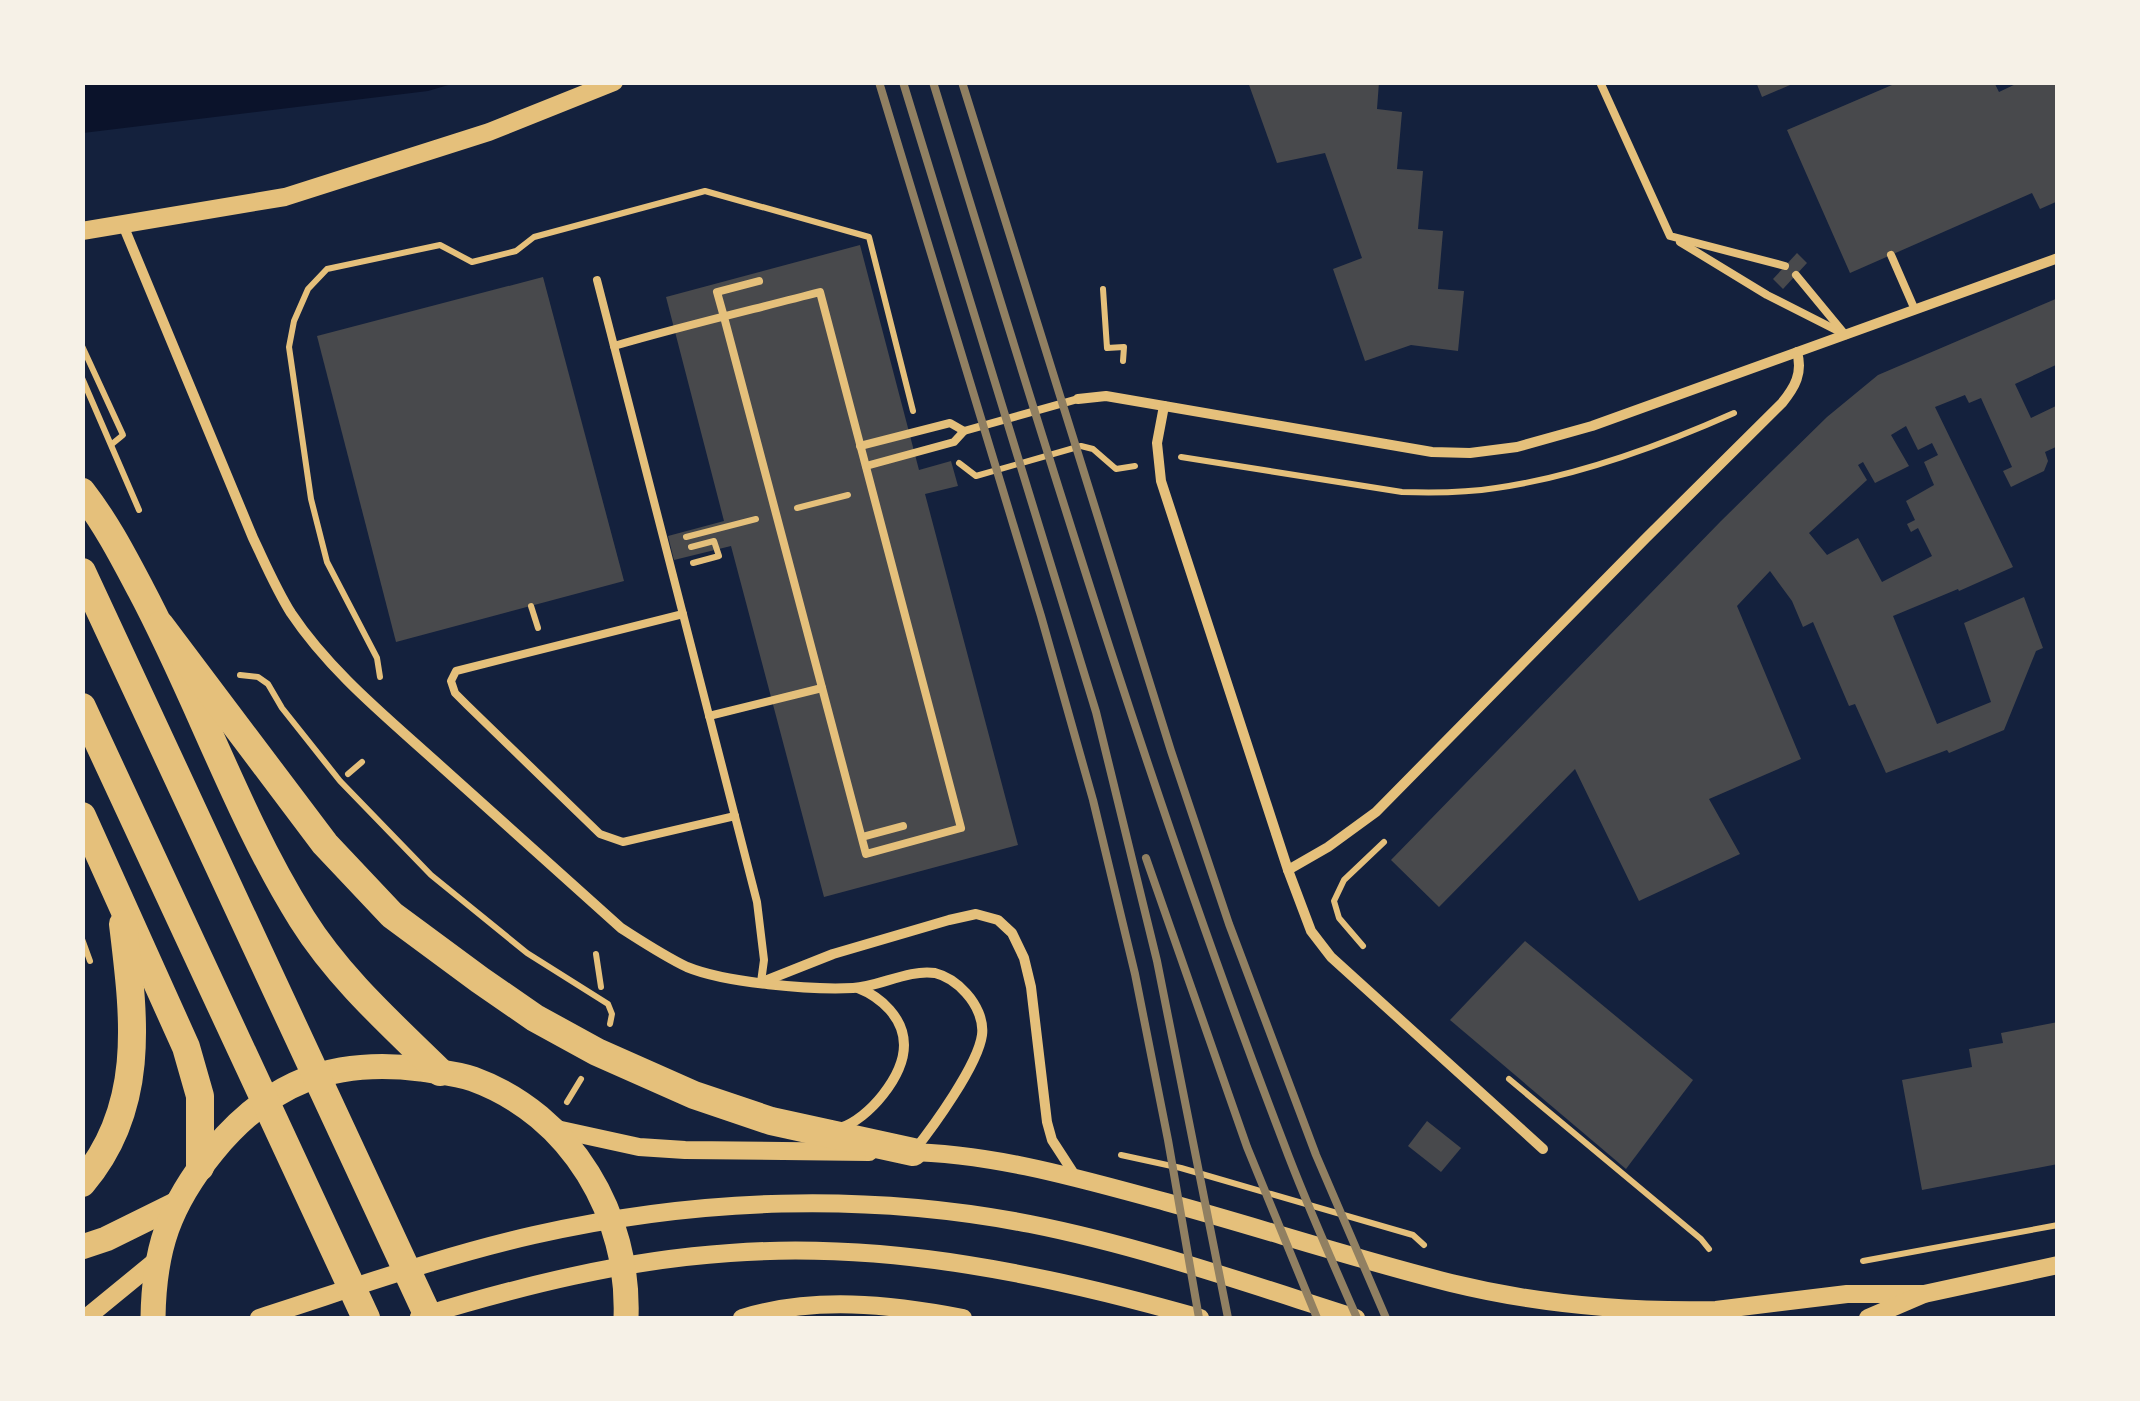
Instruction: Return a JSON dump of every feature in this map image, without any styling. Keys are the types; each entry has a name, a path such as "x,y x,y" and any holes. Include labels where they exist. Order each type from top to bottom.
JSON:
{"highway":[{"path":"82,492 112,534 160,625 278,878 304,922 349,982 440,1072"},
{"path":"82,572 428,1318"},
{"path":"160,625 325,844 392,915 535,1018 626,1066 770,1121 913,1152"},
{"path":"82,707 366,1318"},
{"path":"82,816 186,1047 201,1108 200,1167"},
{"path":"82,1183 116,1128 130,1074 132,1000 119,893"}],"main road":[{"path":"153,1318 164,1232 200,1167 229,1132 254,1108 307,1078 366,1066 397,1066 469,1078 495,1088 552,1128 601,1195 619,1243 627,1308"},
{"path":"82,1247 106,1240 177,1204"}],"street":[{"path":"82,231 286,197 489,132 614,82"},
{"path":"123,225 253,538 291,612 340,672 396,726 622,928 691,968 793,987 856,988 932,972 959,986 977,1008 983,1033 970,1066 936,1124 913,1152"},
{"path":"1078,399 1106,396 1413,450 1470,453 1516,447 1580,430 2058,258"},
{"path":"1288,870 1328,848 1376,812 1782,403 1797,380 1798,352"},
{"path":"1164,406 1159,424 1161,481 1311,931 1331,957 1542,1149"},
{"path":"761,982 833,954 948,920 976,914 998,920 1012,933 1024,958 1047,1122 1052,1140 1076,1178"},
{"path":"820,1133 847,1126 865,1114 890,1085 902,1058 905,1043 895,1016 872,994 856,988"},
{"path":"552,1128 639,1146 685,1150 962,1156 1076,1178 1454,1284 1608,1308 1721,1314 1846,1294 1924,1294"},
{"path":"259,1318 454,1256 534,1235 638,1216 742,1204 803,1203 973,1214 1082,1236 1356,1318"},
{"path":"414,1318 561,1278 675,1258 734,1252 813,1251 885,1256 1048,1279 1200,1318"},
{"path":"86,1318 158,1259"},
{"path":"1868,1318 1924,1294 2058,1265"},
{"path":"742,1318 786,1308 842,1304 900,1307 963,1318"}],"lane":[{"path":"1600,82 1670,236 1781,303 1846,335"},
{"path":"1670,236 1785,266"},
{"path":"1891,255 1915,310"},
{"path":"1796,275 1846,335"},
{"path":"597,280 760,920 764,960 761,982"},
{"path":"614,346 724,317 820,292 961,828 866,854 724,317 718,292 759,281"},
{"path":"866,466 954,442 964,431 1078,399"},
{"path":"860,446 950,423 964,431"},
{"path":"683,614 456,671 450,681 455,693 600,834 623,842 734,816"},
{"path":"709,716 822,688"},
{"path":"862,838 903,826"}],"path":[{"path":"380,677 376,658 327,562 311,499 289,347 294,321 308,290 328,269 440,245 472,262 516,251 534,237 705,191 869,236 913,412 919,421 927,420 937,426"},
{"path":"1103,289 1107,348 1124,347 1123,360"},
{"path":"82,346 123,435 112,444"},
{"path":"82,378 89,393"},
{"path":"976,476 1080,446 1093,448 1116,468 1158,460"},
{"path":"671,569 719,556 714,541 684,549 681,538 872,488"},
{"path":"238,674 268,684 340,781 431,875 527,953 608,1004 612,1014 607,1036"},
{"path":"348,774 362,762"},
{"path":"1368,952 1339,918 1334,901 1344,880 1384,842 1376,812"},
{"path":"596,954 601,987"},
{"path":"1509,1078 1709,1249"},
{"path":"1114,1154 1182,1168 1413,1234 1437,1256"},
{"path":"1848,1264 2058,1225"}],"water":[{"path":"82,83 455,83 428,91 83,133"}],"building":[{"path":"1248,82 1379,82 1377,109 1402,112 1397,169 1423,171 1418,229 1443,231 1438,289 1464,291 1458,351 1411,345 1365,361 1333,269 1362,258 1325,153 1277,163"},
{"path":"1756,82 1797,82 1762,97"},
{"path":"1899,82 1994,82 1999,92 2020,82 2058,82 2058,201 2040,209 2032,193 1850,273 1787,130"},
{"path":"860,245 919,470 951,461 958,486 925,494 1018,845 824,897 731,546 674,560 668,536 724,521 666,297"},
{"path":"1797,253 1807,263 1783,289 1773,279"},
{"path":"543,277 624,581 396,642 317,336"},
{"path":"2058,298 2058,364 2015,384 2031,418 2058,405 2058,446 2045,452 2048,461 2044,471 2011,487 2003,471 2012,467 1981,398 1969,403 1965,395 1935,407 2013,567 1893,616 1937,724 1991,702 1964,623 2024,597 2043,648 2036,651 2004,730 1886,773 1855,704 1849,706 1813,622 1803,627 1792,601 1770,571 1737,606 1801,759 1709,799 1740,854 1639,901 1575,769 1439,907 1391,860 1721,521 1827,417 1878,375","holes":["1906,426 1918,450 1932,443 1938,455 1924,462 1934,485 1906,501 1915,520 1907,524 1911,532 1918,528 1932,556 1882,582 1858,538 1827,555 1809,533 1867,480 1858,465 1863,462 1875,483 1909,466 1891,435"]},
{"path":"1525,941 1693,1080 1626,1169 1450,1020"},
{"path":"2058,1022 2058,1164 1922,1190 1902,1080 1972,1067 1969,1049 2003,1043 2001,1033"},
{"path":"1427,1121 1461,1148 1441,1172 1408,1146"}],"railway":[{"path":"879,82 1093,800 1135,974 1199,1318"},
{"path":"903,82 1096,712 1157,961 1228,1318"},
{"path":"933,82 1015,350 1188,881 1292,1166 1357,1318"},
{"path":"962,82 1229,924 1316,1155 1386,1318"},
{"path":"1146,858 1247,1147 1317,1318"}]}
